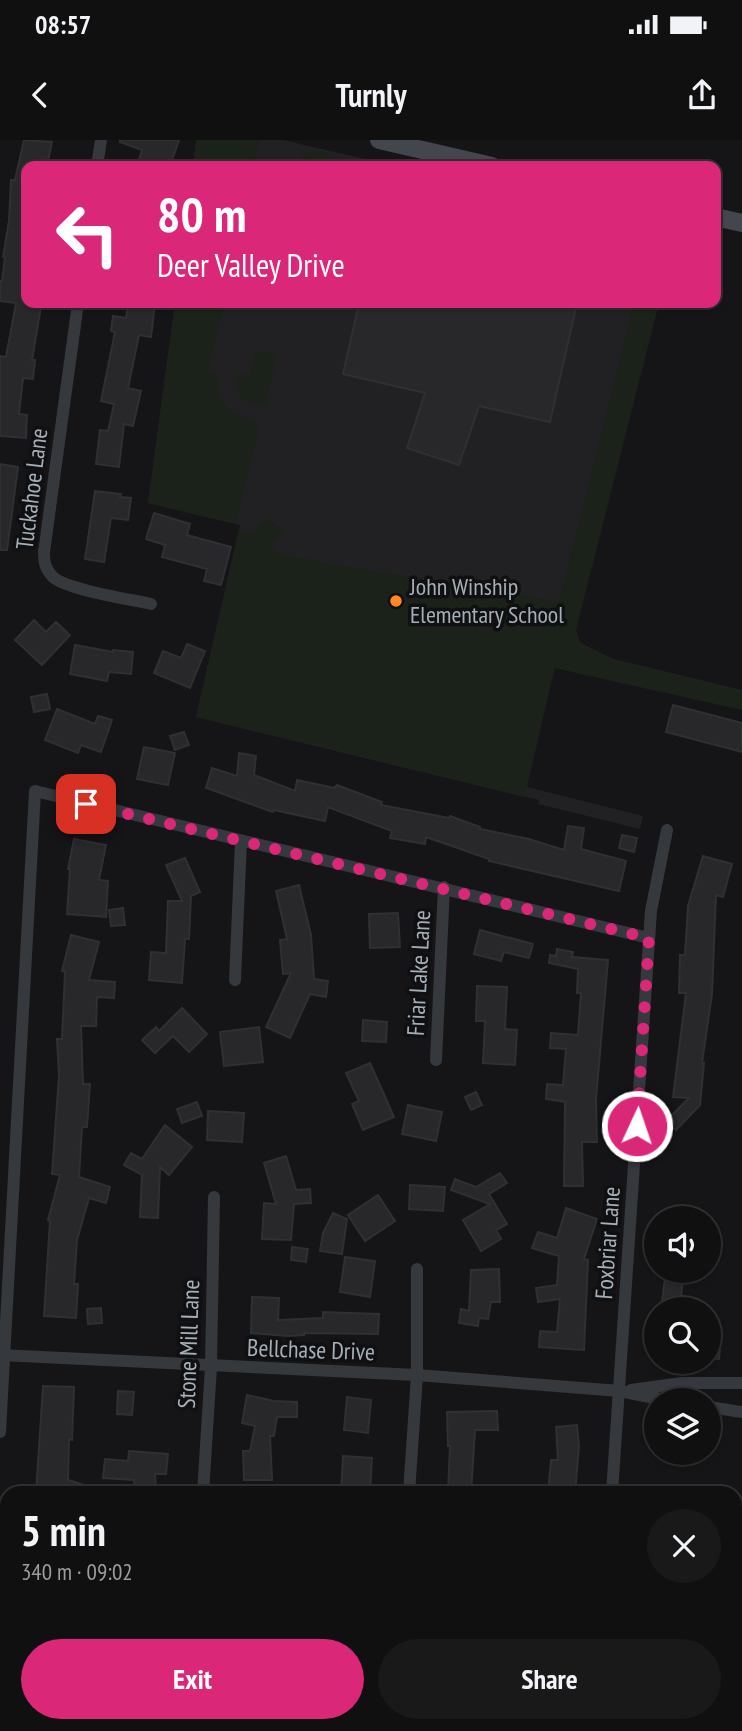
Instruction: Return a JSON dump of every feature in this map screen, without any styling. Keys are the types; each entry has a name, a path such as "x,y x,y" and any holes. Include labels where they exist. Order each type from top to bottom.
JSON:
{"street":[{"path":"98,161 101,140"},
{"path":"379,140 470,161"},
{"path":"721,219 742,223"},
{"name":"Tuckahoe Lane","path":"77,308 44,552 45,566 54,578 67,584 151,604"},
{"path":"0,1432 2,1355 35,791 649,938"},
{"name":"Foxbriar Lane","path":"613,1486 651,911 667,830"},
{"path":"235,980 241,841"},
{"name":"Friar Lake Lane","path":"436,1060 444,887"},
{"name":"Stone Mill Lane","path":"202,1486 211,1367 214,1197"},
{"path":"409,1486 417,1375 417,1269"},
{"name":"Bellchase Drive","path":"2,1355 417,1375 620,1391 644,1396"},
{"name":"Bellchase Drive","path":"620,1391 682,1383 742,1383"},
{"path":"721,1409 742,1412"}],"shaded area":[{"path":"196,140 283,140 374,161 194,161"},
{"path":"196,140 260,140 255,161 194,161"},
{"path":"302,153 328,153 327,161 300,161"},
{"name":"John Winship Elementary School","path":"174,308 638,308 527,787 643,816 640,829 538,804 539,800 196,717 240,525 148,503"},
{"path":"174,308 223,308 208,370 219,375 219,394 226,407 256,421 259,428 235,524 148,503"},
{"path":"633,308 658,308 576,630 581,643 614,659 742,690 742,710 554,668 524,797 196,717 238,533 252,531 266,518 284,530 271,547 277,554 558,602"},
{"path":"256,351 276,355 266,404 246,401 236,388 237,374 249,376"}],"building":[{"path":"24,140 52,142 48,161 21,161 21,308 40,308 32,360 35,360 33,379 23,378 19,414 27,415 26,438 0,436 0,356 6,357 16,303 0,301 0,281 5,258 11,180 15,180"},
{"path":"179,140 172,161 139,161 142,150 120,142"},
{"path":"127,308 154,308 151,337 139,335 128,388 141,391 133,426 124,424 119,467 96,464 100,430 108,431 114,404 101,401 115,332 111,331 113,316 126,318"},
{"path":"358,308 576,308 550,422 479,406 459,465 407,448 425,393 343,374"},
{"path":"0,464 18,467 7,550 0,550"},
{"path":"95,491 131,498 128,520 111,518 104,562 85,559"},
{"path":"154,513 190,524 187,535 231,547 221,585 204,581 207,569 162,557 165,545 146,539"},
{"path":"34,620 46,632 56,622 70,635 42,665 15,640"},
{"path":"187,644 205,651 190,688 154,673 163,651 181,658"},
{"path":"75,645 113,652 133,652 131,674 109,672 107,681 70,674"},
{"path":"47,694 50,709 34,712 31,697"},
{"path":"673,705 742,723 742,752 666,732"},
{"path":"57,709 95,724 98,716 112,720 101,752 81,745 78,753 45,740"},
{"path":"184,732 189,745 175,750 170,736"},
{"path":"144,747 175,753 168,785 137,779"},
{"path":"239,753 256,756 254,775 295,791 297,780 334,788 337,785 382,802 381,805 449,818 450,816 480,829 529,839 564,850 568,826 584,828 581,849 626,861 619,891 489,861 426,837 425,844 390,838 392,831 328,807 325,821 274,810 273,812 206,788 212,768 237,776"},
{"path":"622,835 637,838 634,852 619,848"},
{"path":"74,839 106,845 99,880 108,881 106,917 67,914 68,869"},
{"path":"703,856 732,864 723,897 716,895 712,994 702,1063 700,1105 676,1130 666,1121 689,1098 673,1097 686,993 679,993 680,955 685,955 688,906"},
{"path":"185,858 200,892 191,896 189,939 185,939 182,983 149,980 151,952 166,953 168,901 182,901 166,865"},
{"path":"299,885 311,935 314,979 328,981 326,997 310,994 290,1038 266,1027 291,973 283,974 280,940 287,939 276,891"},
{"path":"123,908 125,925 111,926 109,910"},
{"path":"398,913 400,947 370,948 369,914"},
{"path":"480,930 533,944 529,958 504,952 501,961 474,954"},
{"path":"71,935 99,942 89,980 115,982 114,998 97,997 96,1026 81,1026 83,1084 90,1084 87,1127 82,1127 79,1177 110,1187 106,1203 89,1198 77,1240 74,1284 78,1284 76,1318 44,1316 48,1220 60,1175 52,1174 59,1076 57,1039 62,1039 65,972 62,971"},
{"path":"557,949 573,952 572,957 608,960 596,1099 597,1142 582,1142 583,1186 564,1186 565,1102 546,1099 547,1084 563,1085 566,1049 550,1048 551,1033 578,1035 581,993 577,993 578,969 549,963 550,955 556,956"},
{"path":"477,986 507,987 505,1029 517,1030 515,1065 483,1063 485,1021 476,1021"},
{"path":"182,1008 207,1034 189,1052 173,1036 155,1053 142,1040 156,1027 159,1031"},
{"path":"363,1020 387,1022 386,1042 362,1041"},
{"path":"259,1027 263,1062 224,1066 220,1032"},
{"path":"370,1063 394,1117 363,1130 352,1104 359,1101 346,1073"},
{"path":"476,1092 482,1105 471,1110 465,1097"},
{"path":"197,1102 202,1116 182,1123 177,1109"},
{"path":"408,1105 442,1112 436,1141 402,1134"},
{"path":"208,1111 244,1113 242,1142 207,1140"},
{"path":"165,1125 192,1147 169,1175 160,1167 158,1218 140,1217 142,1175 124,1165 131,1153 142,1159"},
{"path":"286,1156 296,1190 310,1189 311,1203 294,1204 291,1240 262,1239 264,1203 276,1204 264,1163"},
{"path":"500,1173 507,1183 489,1194 507,1224 496,1230 501,1239 481,1251 463,1220 490,1204 451,1190 455,1179 476,1187"},
{"path":"410,1185 445,1187 443,1211 409,1209"},
{"path":"378,1195 395,1221 365,1241 348,1215"},
{"path":"566,1208 597,1219 584,1259 588,1260 584,1350 539,1347 540,1331 557,1332 560,1299 538,1302 536,1288 557,1285 559,1256 532,1248 538,1232 557,1238"},
{"path":"333,1213 347,1219 342,1254 320,1251 323,1233"},
{"path":"292,1247 308,1249 306,1262 291,1260"},
{"path":"345,1257 375,1261 370,1297 340,1292"},
{"path":"499,1269 500,1302 491,1302 488,1319 479,1318 478,1326 459,1323 461,1309 469,1311 471,1270"},
{"path":"664,1283 683,1283 681,1297 663,1297"},
{"path":"252,1297 279,1298 278,1320 323,1318 323,1312 379,1314 378,1334 304,1333 288,1336 251,1333"},
{"path":"101,1308 102,1323 88,1324 87,1309"},
{"path":"43,1386 74,1387 68,1480 88,1486 36,1486"},
{"path":"118,1391 134,1392 132,1415 117,1414"},
{"path":"247,1395 274,1401 297,1402 297,1417 277,1417 274,1436 270,1436 272,1480 244,1480 243,1451 250,1451 255,1426 242,1423"},
{"path":"347,1397 371,1400 368,1433 344,1430"},
{"path":"497,1411 498,1430 475,1430 471,1486 448,1486 450,1446 447,1412"},
{"path":"577,1425 579,1446 576,1486 549,1486 551,1460 558,1460 556,1427"},
{"path":"129,1451 168,1454 166,1474 155,1474 156,1486 134,1486 134,1480 103,1478 105,1459 128,1461"},
{"path":"343,1456 372,1458 370,1486 341,1486"}],"place":[{"name":"John Winship Elementary School","path":"396,601"}],"route":[{"path":"86,804 444,887 649,938 637,1126"}]}
